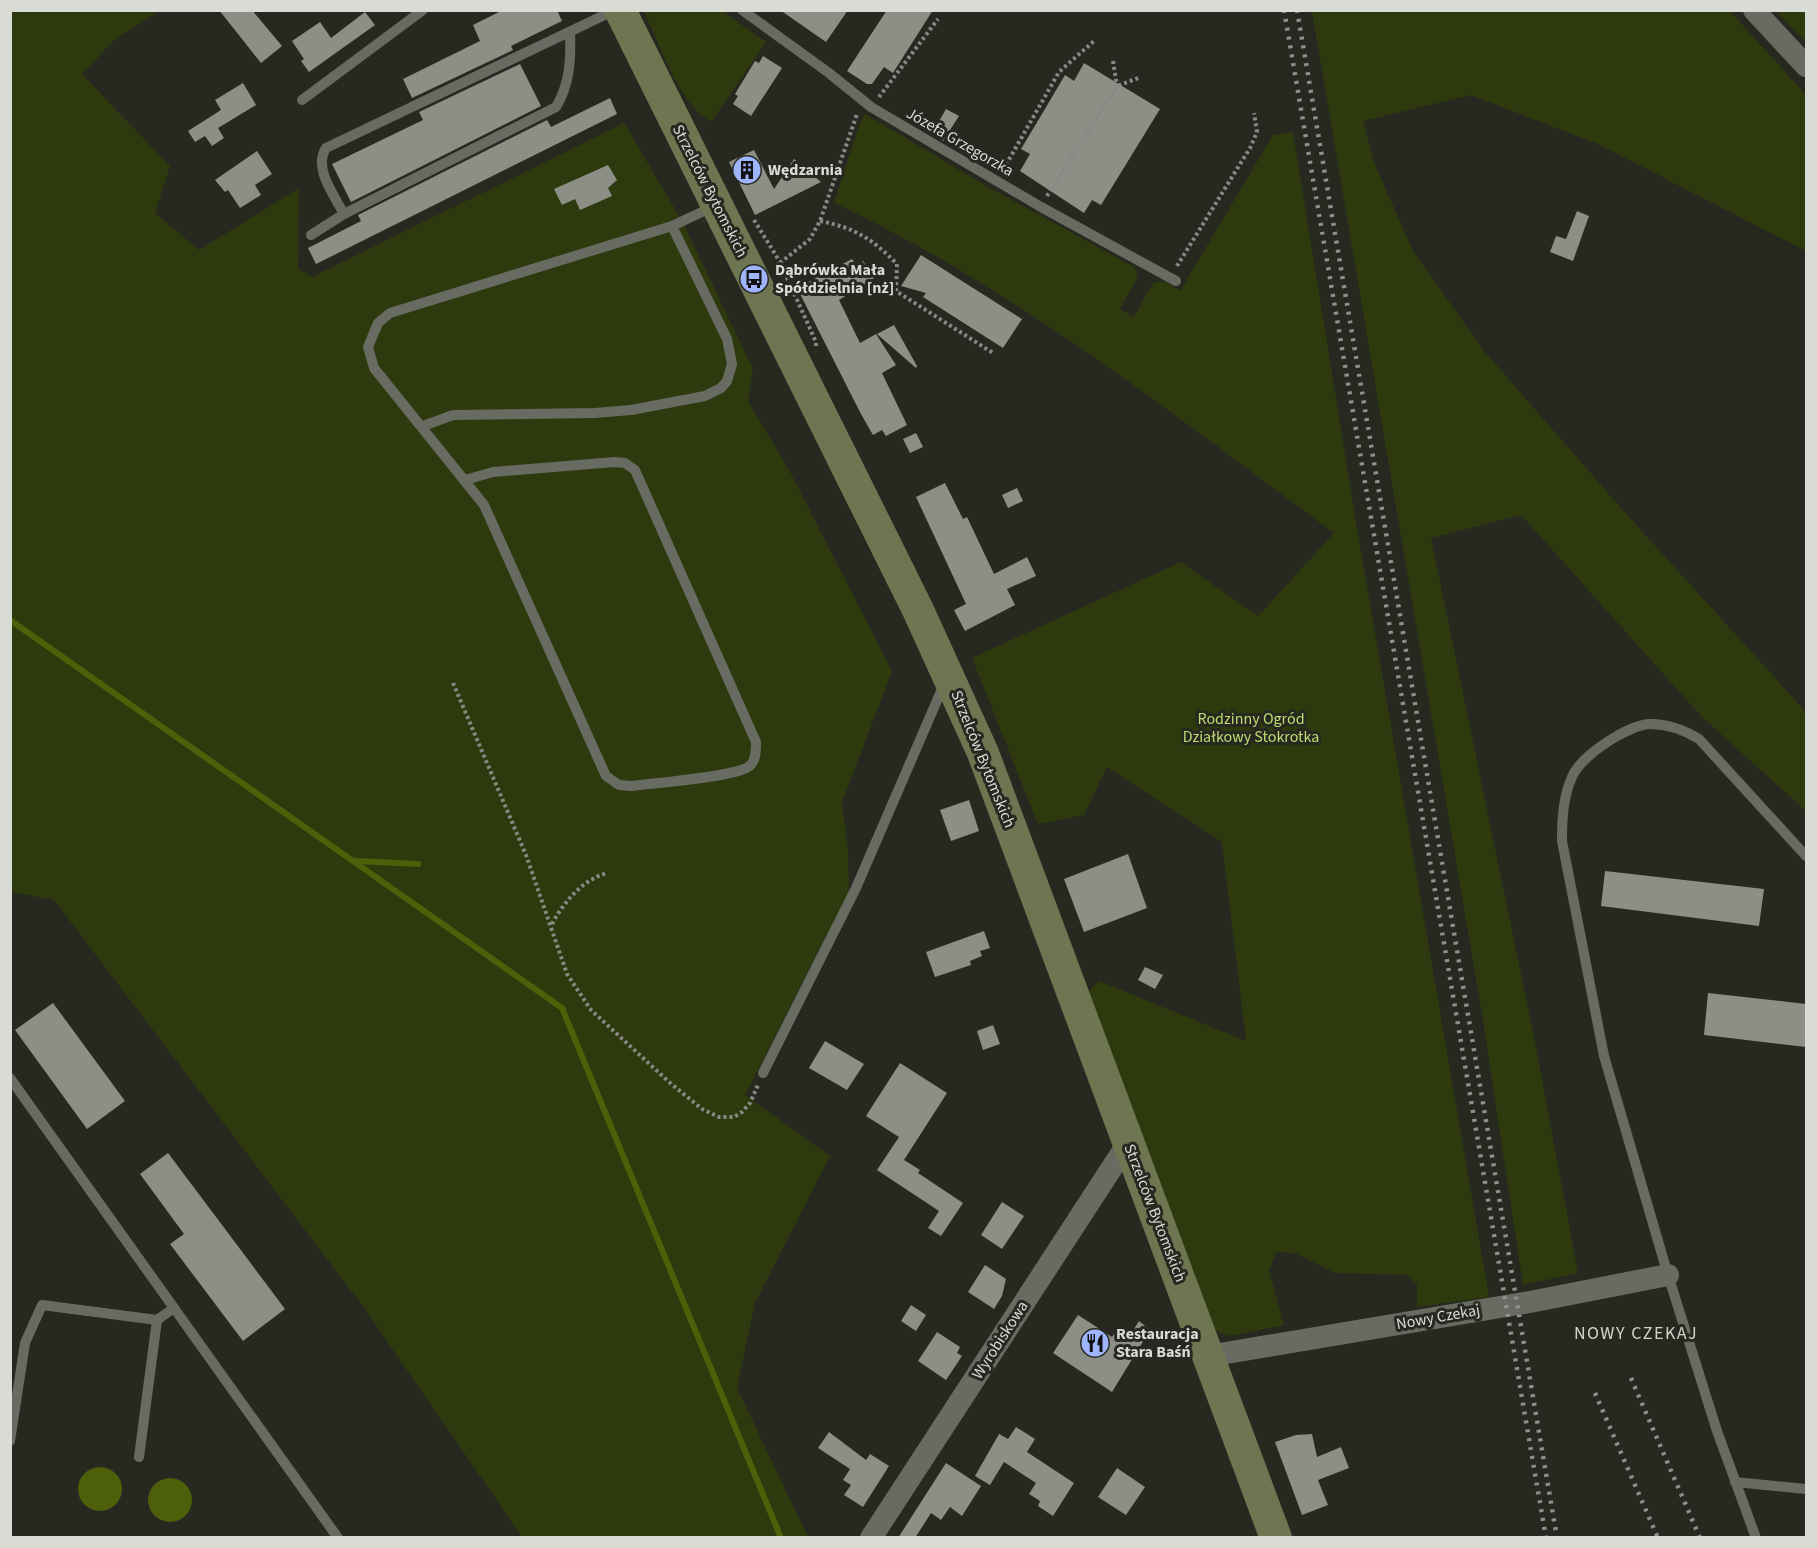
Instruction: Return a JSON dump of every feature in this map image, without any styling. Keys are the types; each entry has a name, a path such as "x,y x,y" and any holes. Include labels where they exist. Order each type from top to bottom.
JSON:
{"street":[{"name":"Strzelców Bytomskich","path":"620,10 948,674 982,753 1276,1538"},
{"path":"1754,10 1806,66"},
{"name":"Wyrobiskowa","path":"871,1538 1128,1143"},
{"name":"Nowy Czekaj","path":"1208,1356 1519,1304 1554,1295 1668,1275"}],"lane":[{"path":"302,100 423,10"},
{"path":"344,214 321,168 322,155 326,148 615,10"},
{"name":"Józefa Grzegorzka","path":"742,10 829,73 867,104 1041,207 1173,280"},
{"path":"311,235 344,214 556,107 565,93 571,60 570,32"},
{"path":"465,480 493,472 615,462 625,463 635,470 756,742 755,754 748,767 732,772 632,786 619,785 606,776 484,504 374,368 369,356 369,339 382,318 390,313 672,226 704,211 714,201"},
{"path":"423,426 453,414 584,414 631,410 705,396 721,388 727,381 732,364 727,339 672,226"},
{"path":"763,1073 856,888 948,674"},
{"path":"1756,1538 1735,1482 1668,1275 1604,1056 1562,841 1562,816 1572,775 1591,752 1613,738 1649,723 1681,728 1699,739 1806,856"},
{"path":"10,1078 338,1538"},
{"path":"10,1441 25,1343 42,1305 157,1320 174,1308"},
{"path":"139,1457 157,1320"},
{"path":"1735,1482 1806,1489"}],"path":[{"path":"750,272 780,262 810,239 820,221 867,104 938,19"},
{"path":"997,181 1059,72 1094,41"},
{"path":"1113,61 1117,86"},
{"path":"1041,207 1117,86 1141,77"},
{"path":"1173,280 1250,148 1257,132 1254,112"},
{"path":"820,221 856,230 876,243 897,264 896,291 993,353"},
{"path":"453,683 526,855 552,924 567,974 591,1010 702,1109 719,1117 734,1117 742,1112 750,1103 763,1073"},
{"path":"552,924 560,909 577,891 593,877 607,873"}],"green space":[{"path":"10,11 159,11 114,40 82,74 170,166 155,213 199,250 299,188 298,269 312,277 624,123 682,221 753,369 748,401 790,472 892,671 842,802 848,850 849,891 745,1095 830,1156 755,1303 737,1388 808,1537 522,1537 362,1305 54,900 11,892"},
{"path":"644,11 722,11 766,42 712,121 691,105 681,90"},
{"path":"1312,11 1730,11 1806,95 1806,251 1598,144 1471,95 1363,121 1375,165 1413,251 1484,351 1628,516 1806,712 1806,811 1702,717 1521,515 1431,538 1535,1042 1578,1273 1523,1285 1482,1014"},
{"path":"1776,11 1806,11 1806,42"},
{"name":"Rodzinny Ogród Działkowy Stokrotka","path":"865,114 990,188 1134,267 1138,277 1120,309 1134,317 1151,286 1157,281 1168,283 1180,291 1273,135 1293,132 1356,522 1489,1297 1417,1307 1417,1284 1407,1275 1335,1273 1295,1253 1276,1252 1269,1271 1284,1325 1229,1336 1211,1329 1085,995 1099,981 1246,1041 1222,842 1107,767 1084,815 1038,824 972,658 1181,562 1258,616 1334,533 1153,399 1030,314 901,237 834,203"}],"shaded area":[{"path":"100,1467 115,1474 122,1489 115,1504 100,1511 85,1504 78,1489 85,1474"},
{"path":"170,1478 185,1485 192,1500 185,1515 170,1522 155,1515 148,1500 155,1485"}],"building":[{"path":"219,10 252,10 282,46 261,63"},
{"path":"503,10 557,10 562,21 511,46 513,50 412,98 403,79 480,41 473,25"},
{"path":"780,10 848,10 826,42"},
{"path":"887,10 933,10 893,73 884,67 872,84 867,84 847,71"},
{"path":"365,12 375,25 309,72 301,61 304,59 292,41 320,22 331,38"},
{"path":"763,56 782,68 751,116 733,104 738,96 735,94 755,61 759,63"},
{"path":"1084,63 1160,109 1101,205 1092,200 1084,213 1020,171 1030,154 1021,149 1065,75 1074,81"},
{"path":"520,64 541,106 351,202 332,164 423,120 419,112"},
{"path":"243,83 256,105 218,128 224,138 212,146 205,136 195,142 188,131 221,110 215,100"},
{"path":"610,98 617,114 316,264 308,248 361,221 358,215 547,120 551,127"},
{"path":"946,109 959,116 943,141 932,134"},
{"path":"754,150 774,189 794,159 821,182 755,215 729,162"},
{"path":"257,151 272,174 255,185 261,195 240,208 228,190 225,192 215,180"},
{"path":"608,165 617,180 608,188 612,196 580,210 575,199 562,205 554,189"},
{"path":"1577,211 1589,216 1573,261 1550,252 1556,236 1566,239"},
{"path":"921,255 1022,319 1003,348 923,297 926,293 901,286"},
{"path":"852,259 857,266 863,261 874,278 839,300 860,343 876,334 896,365 882,373 907,425 886,436 882,430 873,435 797,288"},
{"path":"894,325 917,366 916,368 877,334"},
{"path":"916,433 923,447 910,453 903,439"},
{"path":"945,483 963,519 967,517 994,574 1027,557 1036,576 1007,589 1015,605 965,631 954,610 966,604 916,497"},
{"path":"1017,488 1023,501 1008,508 1002,495"},
{"path":"969,800 979,831 951,841 940,810"},
{"path":"1128,854 1147,908 1084,932 1064,879"},
{"path":"1605,871 1764,889 1759,926 1601,906"},
{"path":"984,931 990,948 980,951 982,956 970,961 971,965 935,977 926,952"},
{"path":"1145,967 1163,975 1155,989 1138,980"},
{"path":"1708,993 1806,1004 1806,1047 1704,1035"},
{"path":"53,1003 125,1101 87,1129 15,1030"},
{"path":"993,1025 1000,1044 983,1050 977,1031"},
{"path":"825,1041 864,1064 847,1090 809,1068"},
{"path":"900,1063 947,1093 904,1160 920,1170 918,1173 963,1203 941,1236 928,1228 939,1211 877,1170 899,1137 866,1116"},
{"path":"168,1153 285,1309 243,1341 170,1244 184,1234 140,1174"},
{"path":"1002,1202 1024,1216 1002,1249 981,1235"},
{"path":"985,1265 1006,1279 1002,1296 994,1309 968,1292"},
{"path":"911,1305 926,1315 916,1331 901,1321"},
{"path":"1078,1315 1112,1337 1116,1331 1128,1339 1139,1321 1150,1330 1112,1392 1053,1353"},
{"path":"937,1332 960,1347 957,1353 962,1356 946,1380 918,1361"},
{"path":"1016,1427 1035,1439 1027,1452 1074,1483 1053,1516 1038,1506 1040,1501 1029,1494 1036,1483 1004,1462 990,1485 975,1476 999,1434 1008,1439"},
{"path":"829,1432 866,1460 870,1454 889,1466 863,1507 844,1495 851,1485 843,1480 850,1469 818,1448"},
{"path":"1312,1434 1317,1457 1341,1447 1349,1468 1318,1480 1328,1505 1302,1515 1275,1442 1296,1435"},
{"path":"946,1463 981,1486 962,1516 950,1507 941,1520 931,1513 915,1538 898,1538"},
{"path":"1117,1468 1145,1487 1126,1515 1098,1497"}],"waterway":[{"path":"10,620 562,1008 781,1538"},
{"path":"356,861 418,864"}],"railway":[{"path":"1284,10 1546,1538"},
{"path":"1297,10 1557,1538"},
{"path":"1631,1378 1700,1538"},
{"path":"1595,1393 1658,1538"}],"place":[{"name":"Wędzarnia","path":"747,170"},
{"name":"Dąbrówka Mała Spółdzielnia [nż]","path":"754,279"},
{"name":"Restauracja Stara Baśń","path":"1095,1343"}],"district":[{"name":"NOWY CZEKAJ","path":"1636,1333"}]}
